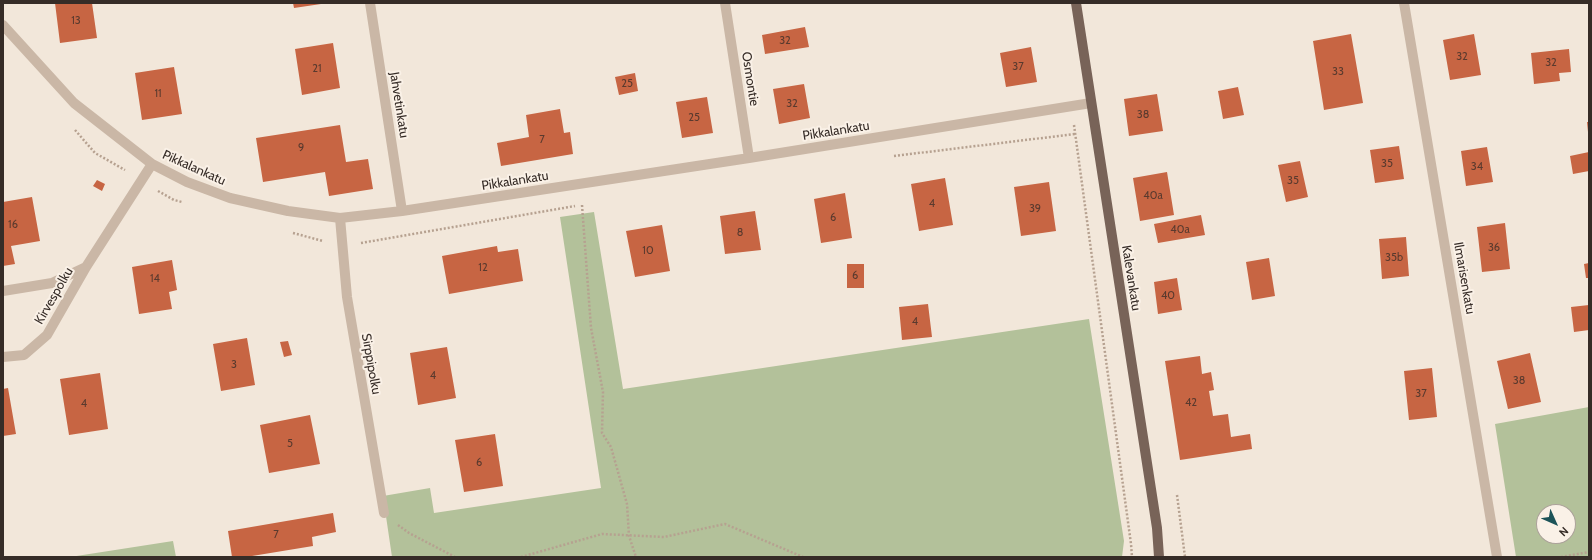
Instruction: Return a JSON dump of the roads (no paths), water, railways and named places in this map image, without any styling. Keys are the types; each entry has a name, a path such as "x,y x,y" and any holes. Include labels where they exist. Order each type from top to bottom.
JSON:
{"main road":[{"name":"Kalevankatu","path":"1076,3 1157,528 1159,557"}],"street":[{"name":"Jahvetinkatu","path":"370,3 402,211"},
{"name":"Osmontie","path":"725,3 749,158"},
{"name":"Ilmarisenkatu","path":"1404,3 1497,557"},
{"name":"Pikkalankatu","path":"3,25 74,103 152,164 187,182 230,198 288,212 340,218 402,211 749,158 1091,103"},
{"name":"Kirvespolku","path":"3,357 24,354 47,335 86,267 152,164"},
{"name":"Sirppipolku","path":"340,218 347,297 384,513"},
{"name":"Kirvespolku","path":"3,291 52,283 86,267"}]}
